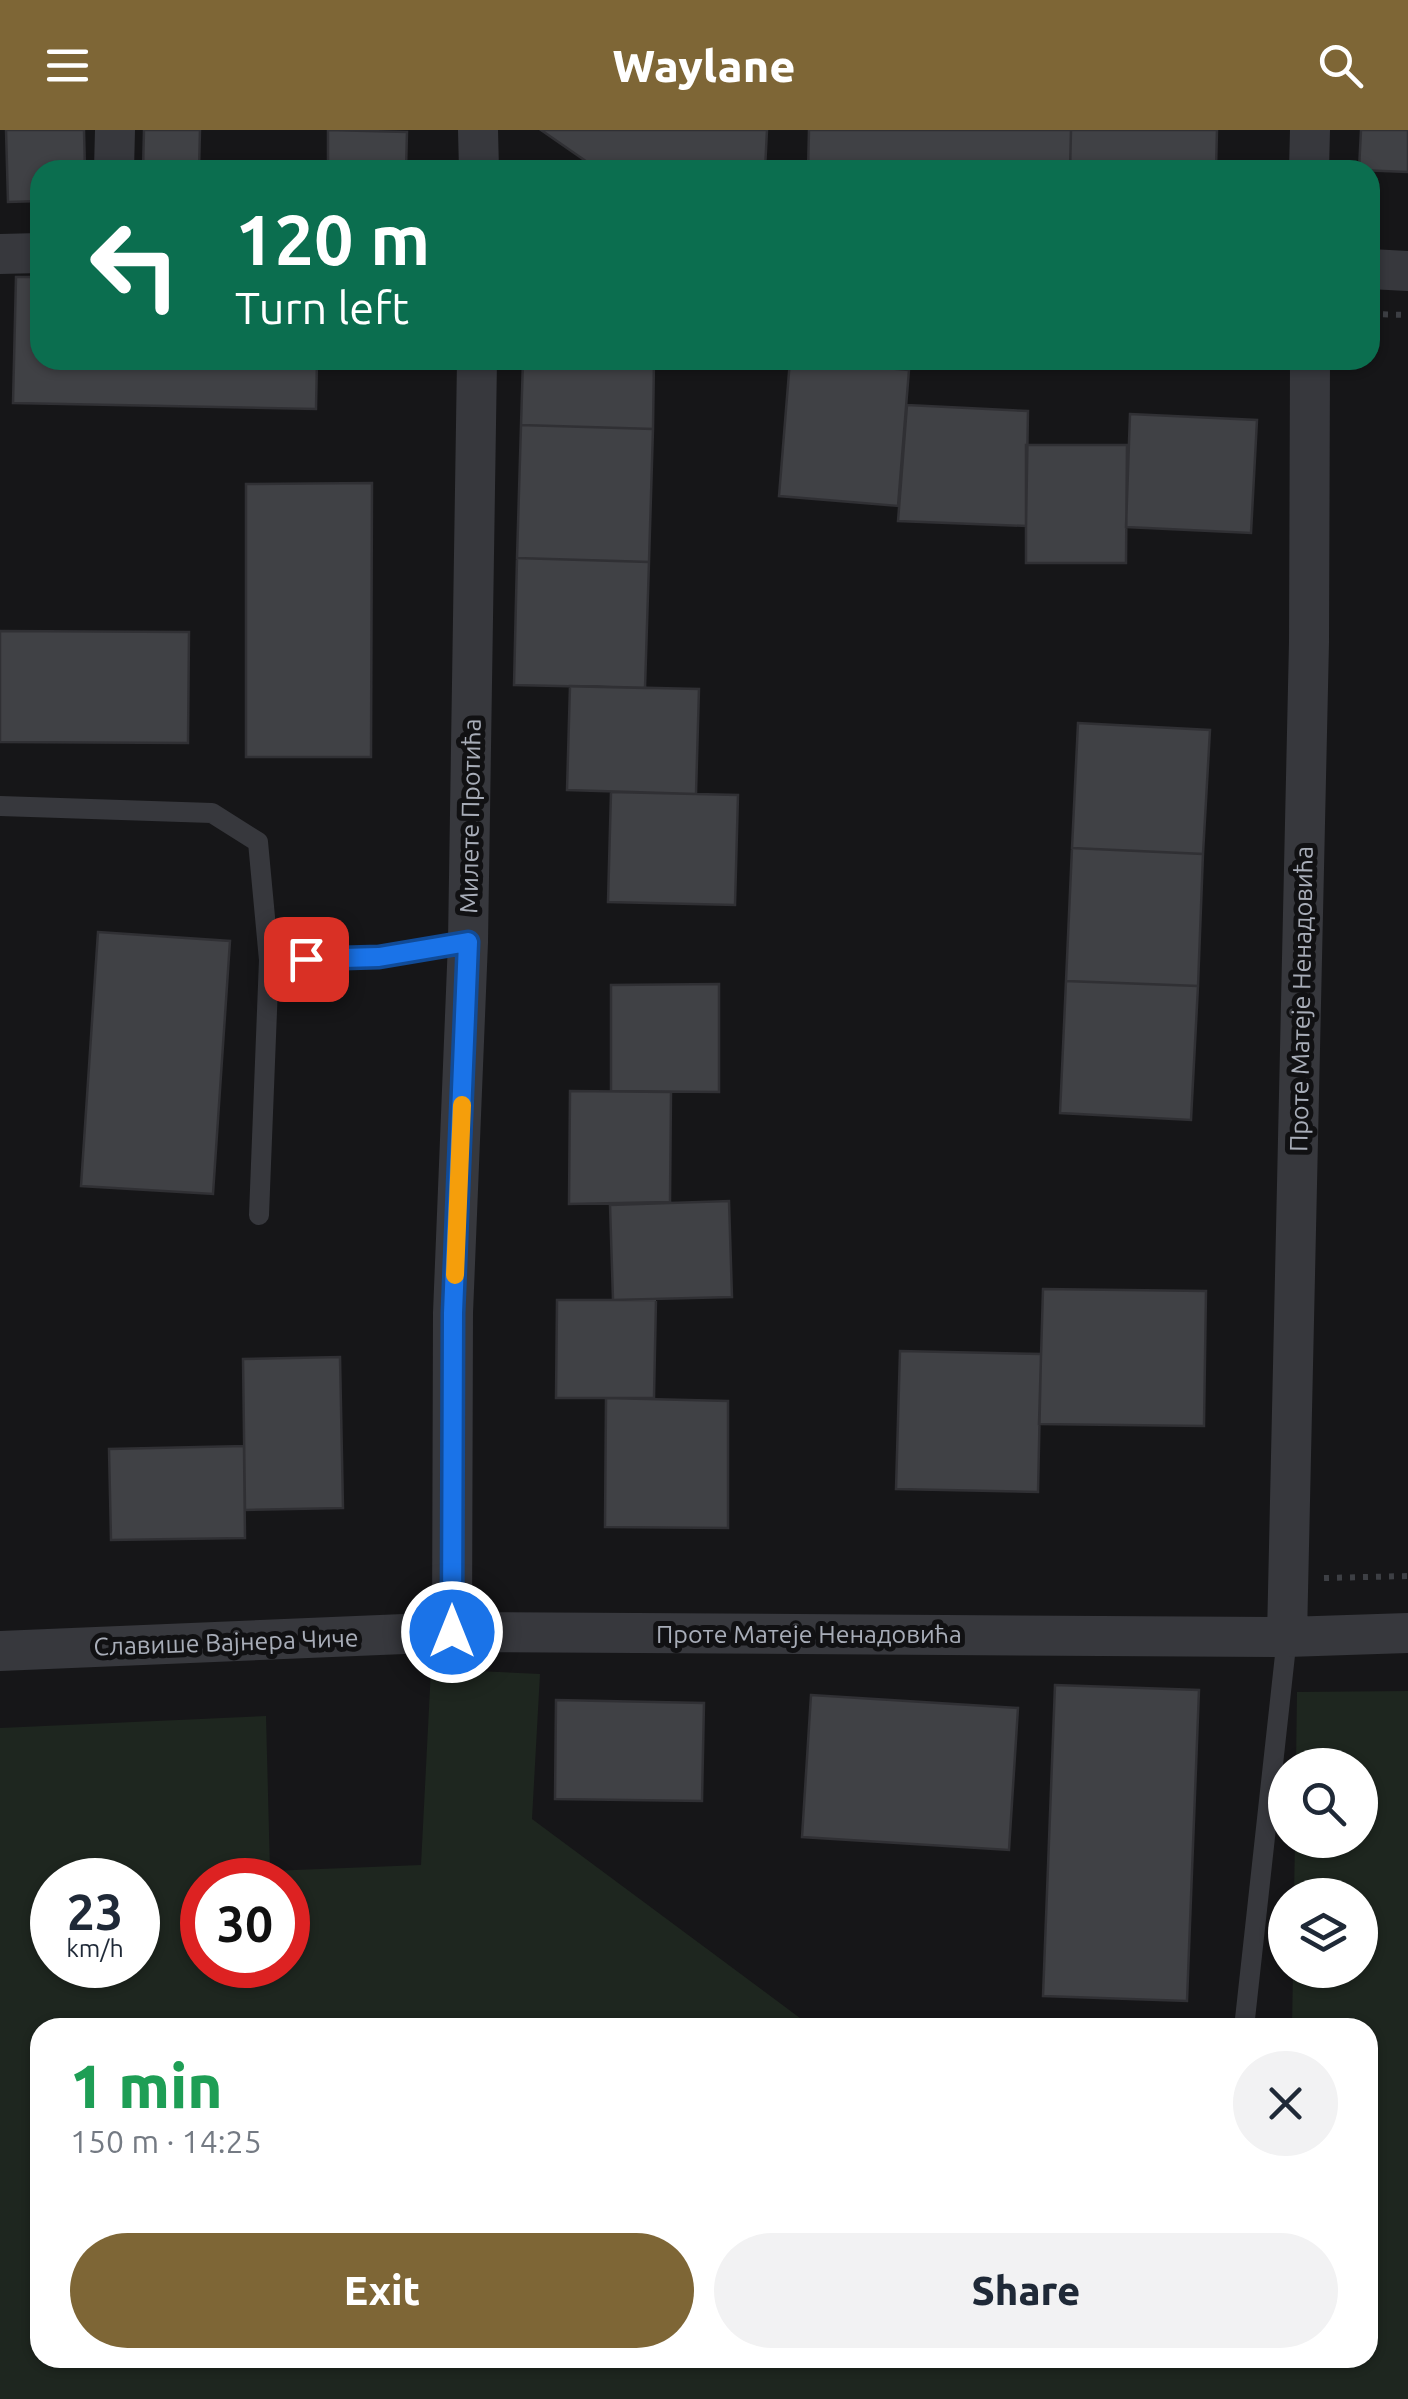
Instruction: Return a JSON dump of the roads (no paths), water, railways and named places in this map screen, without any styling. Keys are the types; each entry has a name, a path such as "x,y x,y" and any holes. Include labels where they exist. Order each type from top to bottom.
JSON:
{"street":[{"path":"114,130 114,160"},
{"path":"478,130 478,160"},
{"path":"1309,160 1310,130"},
{"path":"0,254 30,254"},
{"path":"1380,270 1408,271"},
{"name":"Милете Протића","path":"452,1632 453,1313 468,942 477,370"},
{"name":"Проте Матеје Ненадовића","path":"452,1632 1286,1637 1309,642 1310,370"},
{"name":"Славише Вајнера Чиче","path":"0,1651 452,1632"},
{"path":"1286,1637 1408,1633"}],"lane":[{"path":"0,806 212,813 258,842 270,960 259,1215"},
{"path":"270,960 379,957 468,942"},
{"name":"Проте Матеје Ненадовића","path":"1245,2018 1286,1637"}]}
